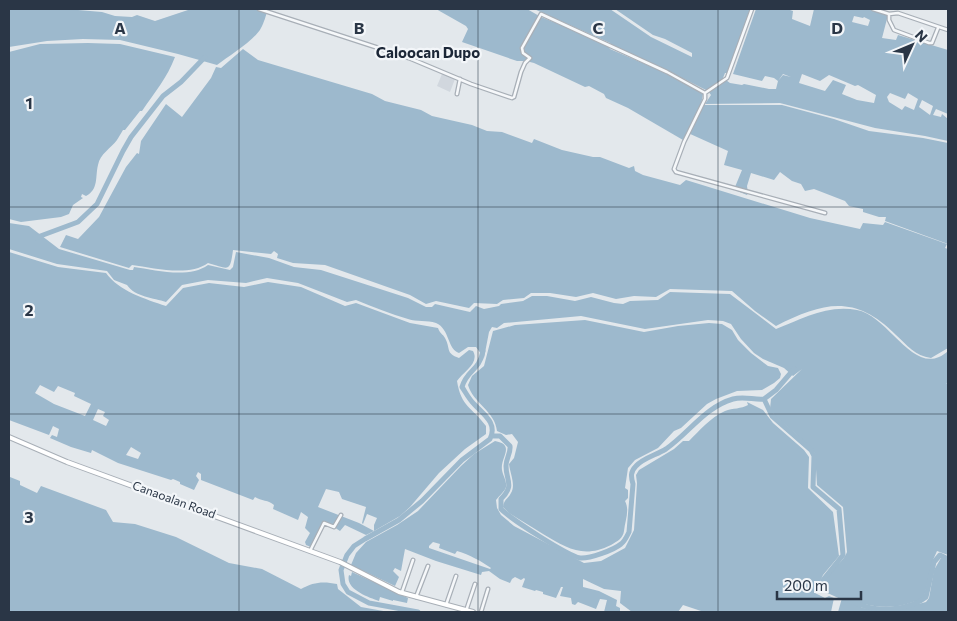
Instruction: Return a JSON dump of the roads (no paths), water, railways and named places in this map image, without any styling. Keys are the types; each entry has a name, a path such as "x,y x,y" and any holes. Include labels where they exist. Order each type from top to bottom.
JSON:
{"street":[{"path":"259,9 409,58 513,98 521,72 525,63 530,58 523,52 522,48 541,14 668,72 706,92"},
{"path":"752,9 726,79 706,92 705,99 684,142 675,171 825,213"},
{"path":"873,9 889,14 898,13 948,30"},
{"path":"889,14 889,20 894,30 929,43 932,42 938,28"},
{"path":"457,94 460,79"},
{"name":"Canaoalan Road","path":"9,437 67,462 340,562 402,593 472,612"},
{"path":"310,551 324,524 334,527 340,515"},
{"path":"402,593 413,560"},
{"path":"416,597 428,566"},
{"path":"445,606 456,576"},
{"path":"466,611 475,584"},
{"path":"481,612 488,589"}],"water":[{"path":"9,9 66,9 102,12 115,16 132,17 137,15 155,21 191,9 268,9 258,33 248,43 217,65 120,40 83,39 47,41 9,47"},
{"path":"436,9 527,9 541,17 606,43 610,49 659,70 703,94 701,105 782,105 869,131 948,143 948,244 885,221 886,217 863,212 863,209 849,206 845,201 814,189 805,191 801,184 792,181 780,172 774,180 751,173 747,186 747,195 737,191 739,188 735,187 742,170 724,165 728,151 688,133 683,140 628,108 606,98 604,94 589,86 585,87 534,63 517,61 462,42 468,29 466,26"},
{"path":"534,9 610,9 651,37 692,57 692,53 653,35 615,9 753,9 730,73 725,73 723,78 730,83 776,89 778,81 774,78 765,76 762,81 733,74 756,9 787,9 793,11 792,19 810,26 814,9 868,9 888,15 882,38 896,40 898,35 948,50 948,114 936,109 933,115 941,117 942,114 948,119 948,141 875,128 780,103 705,104 711,95 708,91 610,43","holes":["854,16 870,20 868,26 852,22","802,74 820,81 829,75 855,86 858,85 876,95 874,103 857,100 842,94 846,85 833,80 825,91 799,83","890,93 905,99 908,93 918,99 914,110 905,106 902,110 889,102 887,97","922,100 933,106 930,115 919,107"]},
{"path":"40,44 120,44 175,57 172,65 142,111 123,130 99,161 93,190 86,196 82,194 81,197 83,198 73,205 69,214 61,217 21,222 9,219 9,52"},
{"path":"243,49 258,60 372,94 385,101 421,110 432,116 472,125 487,131 502,132 532,143 534,139 562,150 600,157 629,168 634,166 635,171 643,175 680,185 686,180 810,218 860,229 863,223 883,225 885,222 947,244 945,248 948,249 948,348 931,358 925,357 912,350 881,322 867,313 839,306 824,307 776,326 732,291 670,289 656,297 634,296 616,299 593,293 576,297 550,293 531,293 524,298 503,300 497,304 474,303 469,308 436,301 426,304 410,295 325,265 293,263 277,258 278,254 274,251 271,254 233,250 231,263 227,267 224,268 208,263 191,270 181,271 132,265 129,268 60,247 66,235 78,239 99,217 126,167 137,153 139,154 141,141 166,104 182,117 211,78 216,67 221,68"},
{"path":"9,223 29,226 59,249 130,270 133,270 134,267 182,273 191,272 208,265 230,270 233,267 236,252 269,258 294,267 321,270 408,298 426,307 432,307 435,304 470,312 476,306 484,309 523,301 532,296 547,296 575,301 591,297 623,304 630,301 658,300 670,292 730,294 776,329 825,311 836,309 857,310 869,315 913,353 924,358 936,358 948,351 948,382 946,384 948,383 948,555 937,551 924,597 899,606 888,607 865,604 843,597 823,587 826,576 845,557 847,552 843,507 817,485 815,453 775,416 770,409 771,399 802,369 793,376 784,368 763,359 754,353 741,339 731,324 723,321 708,320 645,329 581,316 504,323 497,328 492,327 489,332 484,358 476,347 468,347 459,353 455,351 444,330 436,323 408,319 356,300 347,302 298,283 267,278 246,283 208,280 182,285 166,302 135,292 127,285 114,280 107,271 57,264 9,249"},
{"path":"9,252 58,267 106,273 125,290 166,306 183,288 209,283 244,287 268,282 301,287 345,306 356,303 410,323 438,328 452,354 459,358 469,350 473,351 475,355 473,363 457,381 464,402 486,426 486,434 465,449 439,473 400,516 374,531 366,535 345,525 340,531 325,521 311,547 306,545 305,542 310,533 305,528 308,517 301,512 298,520 273,509 274,505 270,502 255,497 253,500 201,480 201,474 198,472 196,476 199,480 194,490 173,479 171,480 118,463 92,450 91,453 50,438 52,435 57,437 59,429 53,426 49,435 9,420","holes":["40,385 54,392 58,386 75,393 74,396 91,404 85,416 54,404 35,393","98,409 105,412 103,416 109,420 106,426 93,420","131,447 141,453 138,459 126,455","326,489 339,492 342,499 366,507 363,524 367,514 377,518 374,531 318,507"]},
{"path":"585,320 644,332 678,326 709,323 722,324 732,330 738,340 751,353 768,366 778,368 781,374 780,378 762,390 737,391 707,404 681,428 674,431 658,448 635,460 628,468 625,488 628,490 628,498 625,501 627,512 623,536 611,545 592,551 576,550 560,544 509,513 503,507 512,490 513,483 509,464 514,458 518,442 512,434 506,435 497,431 492,418 474,397 468,385 472,376 484,366 493,331 515,325"},
{"path":"747,402 763,410 773,423 804,450 809,457 808,488 833,512 839,556 823,575 815,593 825,598 829,596 834,598 831,612 704,612 683,605 678,612 632,612 620,603 621,591 604,589 583,579 583,587 599,591 617,600 616,606 620,608 620,612 604,612 607,600 600,599 596,609 578,602 575,605 572,604 571,598 560,596 563,587 561,587 556,598 543,594 543,592 522,587 524,578 521,580 515,577 510,583 489,571 482,572 481,575 405,549 401,571 395,568 393,571 399,577 395,586 351,565 356,553 366,542 418,511 474,454 495,441 505,445 506,449 502,470 506,487 496,500 497,508 501,515 514,526 584,563 601,561 625,548 634,530 636,475 639,470 674,449 683,441 689,441 706,424 720,414 748,405","holes":["433,542 440,544 439,548 455,554 457,551 466,554 491,568 429,548"]},
{"path":"10,477 20,481 20,485 37,493 41,486 106,510 113,522 135,524 176,537 229,563 262,569 301,589 318,583 337,584 338,589 361,607 389,612 9,612"},
{"path":"941,558 948,560 948,612 838,612 842,598 863,608 892,610 926,602 929,598 934,570"},
{"path":"352,572 408,598 407,603 380,597 379,601 358,592 350,584 349,575 351,576"}],"waterway":[{"path":"35,238 78,222 97,204 131,137 163,96 181,82 205,57"},
{"path":"418,612 369,603 348,592 343,584 341,570 347,555 354,546 399,520 422,501 462,460 490,439 492,433 491,424 462,387 464,381 479,363 483,351"},
{"path":"492,436 500,436 510,446 506,466 509,486 501,499 501,509 527,529 564,551 580,558 589,557 613,549 627,537 633,484 632,475 634,468 639,463 666,449 706,414 723,403 737,398 764,399 776,390 794,369"},
{"path":"764,399 772,416 811,450 814,456 813,487 839,509 843,555 823,580 821,588 856,603 877,609 904,607 926,597 934,562 940,555 948,559"}],"district":[{"name":"Caloocan Dupo","path":"428,53"}]}
